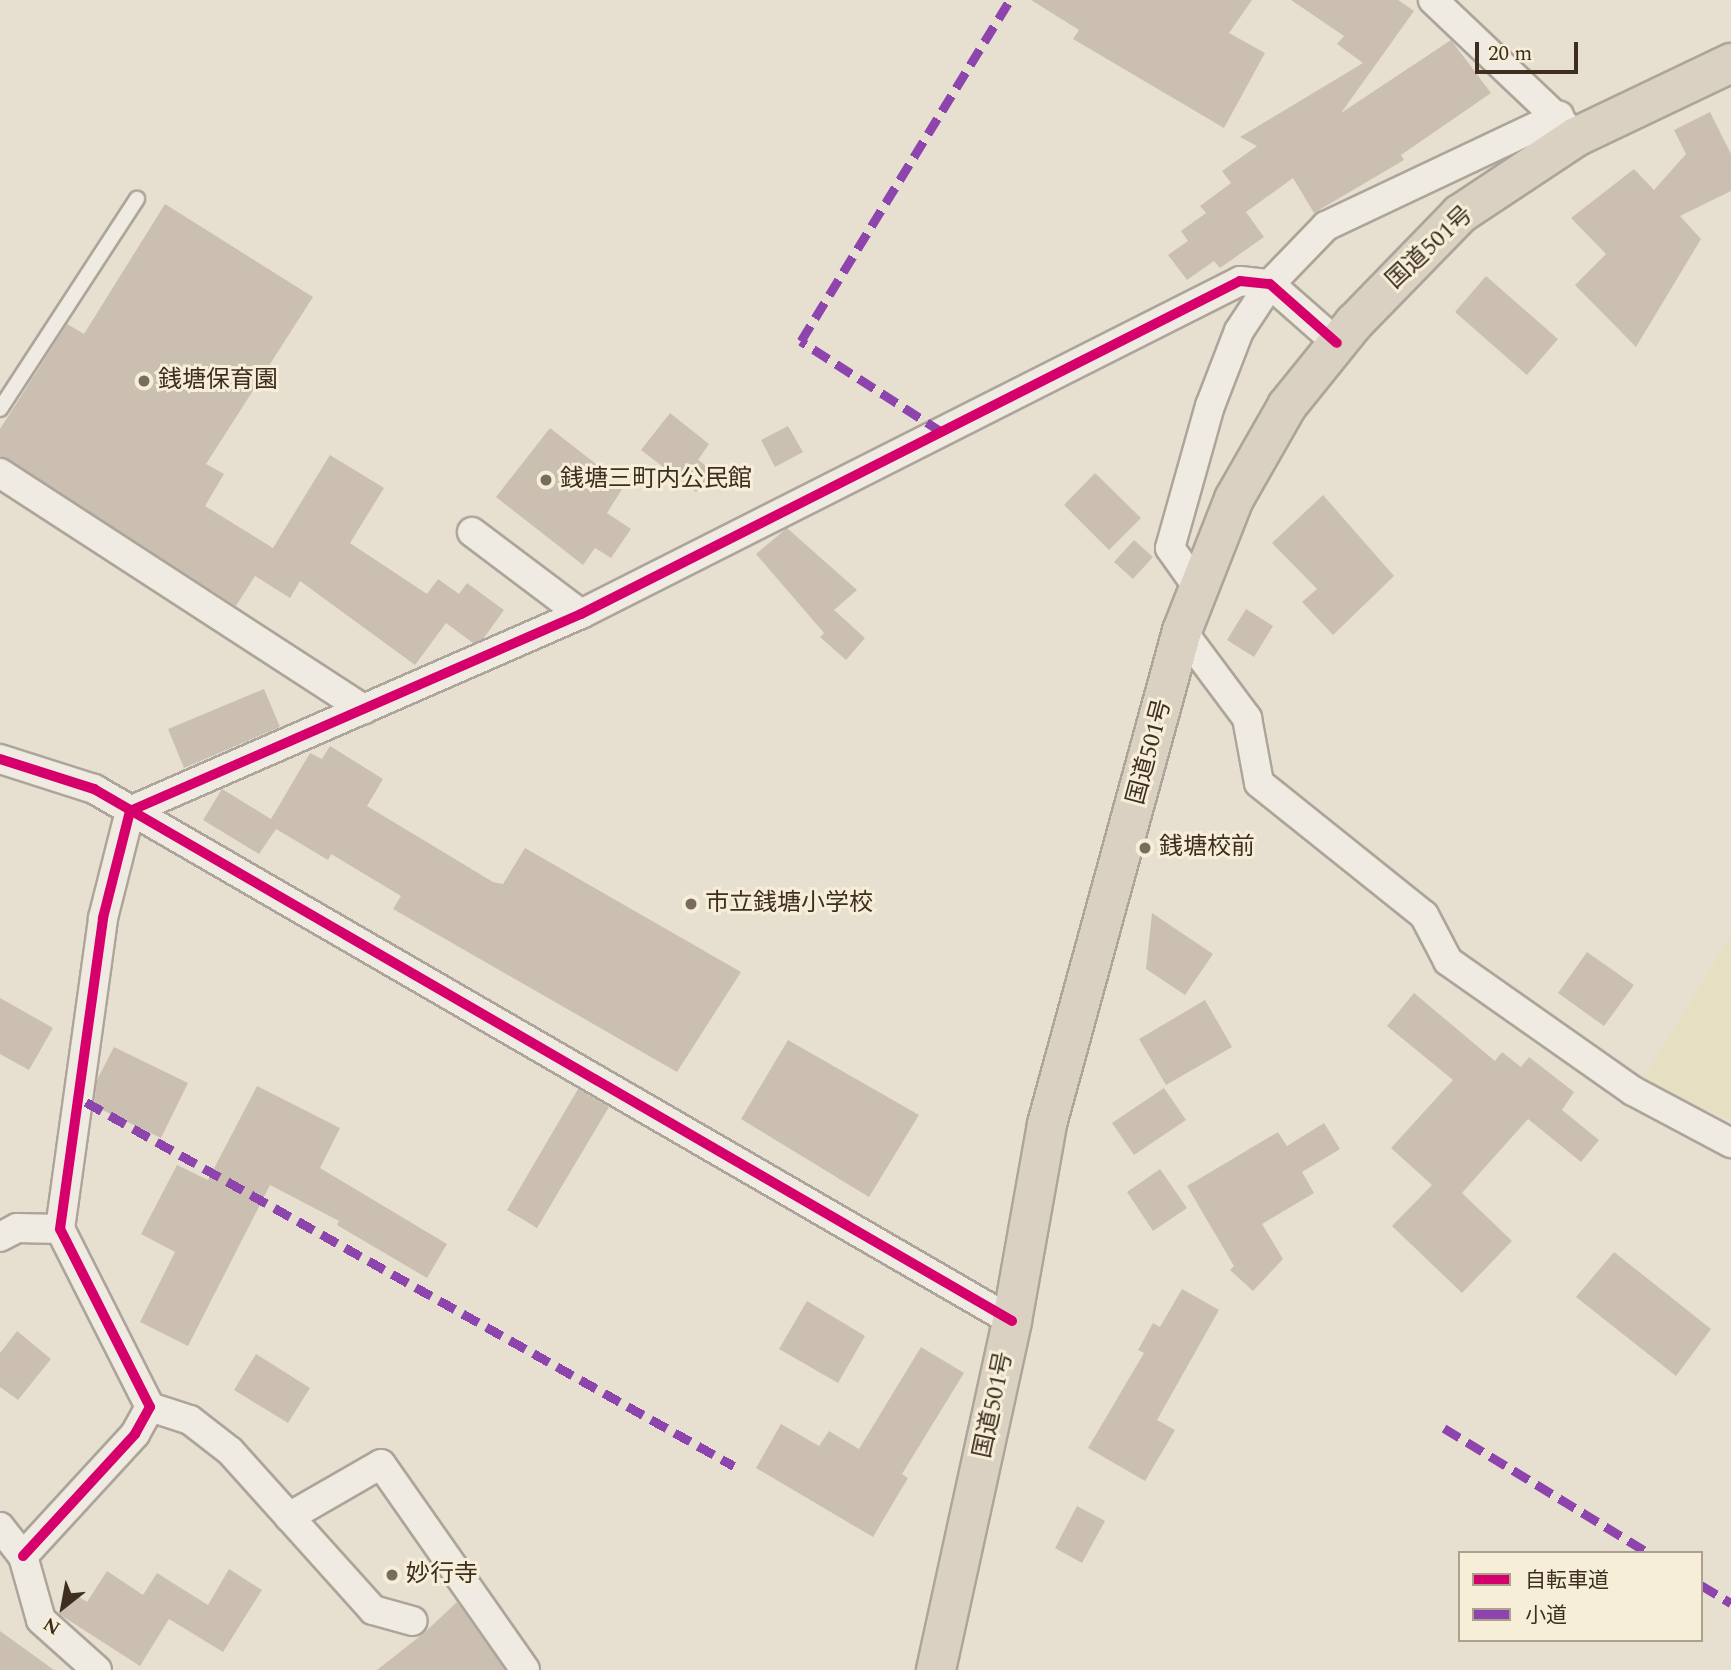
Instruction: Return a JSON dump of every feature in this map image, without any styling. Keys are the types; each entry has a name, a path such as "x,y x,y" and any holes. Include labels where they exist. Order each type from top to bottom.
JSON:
{"highway":[{"name":"国道501号","path":"936,1670 1012,1321 1047,1124 1182,631 1241,488 1287,406 1337,343 1460,214 1567,126 1731,63"}],"street":[{"path":"1199,589 1170,548 1210,406 1239,331 1270,284 1326,226 1567,126 1433,0"},
{"path":"130,811 581,614 1240,281 1270,284 1337,343"},
{"path":"0,473 364,709"},
{"path":"472,532 581,614"},
{"path":"1182,631 1247,718 1259,783 1424,915 1448,961 1633,1091 1731,1143"},
{"path":"0,759 94,789 1012,1321"},
{"path":"130,811 103,918 60,1230 150,1407 190,1420 230,1451 373,1610 413,1621"},
{"path":"0,1237 17,1228 60,1230"},
{"path":"23,1556 135,1434 150,1407"},
{"path":"289,1517 381,1464 525,1670"},
{"path":"0,1527 23,1556 41,1620 97,1670"}],"lane":[{"path":"0,409 137,199"}],"shaded area":[{"path":"1731,935 1731,1120 1641,1083"}],"building":[{"path":"1031,0 1252,0 1229,33 1265,53 1224,128 1073,39 1079,30"},
{"path":"1291,0 1398,0 1414,11 1341,113 1451,40 1491,93 1401,155 1404,160 1314,213 1293,178 1246,212 1264,237 1220,268 1214,261 1187,280 1168,255 1188,241 1181,231 1206,213 1200,206 1231,183 1222,171 1257,146 1240,137 1363,63 1337,44 1344,36"},
{"path":"1710,112 1731,154 1731,191 1680,216 1701,239 1636,347 1575,285 1606,254 1571,218 1634,169 1654,190 1686,154 1674,130"},
{"name":"銭塘保育園","path":"165,204 313,297 206,464 224,474 205,506 273,548 330,455 384,488 350,543 427,594 438,579 459,594 467,583 504,610 483,639 473,643 446,623 415,665 300,581 290,598 255,576 236,606 0,456 0,429 67,324 84,334"},
{"path":"1486,276 1558,339 1527,375 1455,312"},
{"path":"670,413 709,444 698,460 713,471 696,492 641,450"},
{"path":"788,426 803,452 775,467 761,440"},
{"path":"550,428 624,486 607,513 631,529 611,558 595,548 583,565 496,497"},
{"path":"1095,473 1141,518 1109,550 1064,505"},
{"path":"1323,495 1394,576 1333,635 1302,602 1317,589 1272,543"},
{"path":"787,528 857,590 834,610 865,638 846,660 820,637 824,633 756,554"},
{"path":"1134,540 1153,557 1133,579 1114,562"},
{"path":"1246,609 1273,626 1254,657 1227,640"},
{"path":"264,689 280,727 184,768 168,729"},
{"path":"330,746 383,779 367,806 493,882 503,884 525,848 741,972 677,1072 393,909 401,896 331,854 328,860 276,829 259,854 203,820 222,789 271,819 310,753 322,759"},
{"path":"1152,913 1213,954 1185,995 1146,969"},
{"path":"1587,952 1634,985 1604,1026 1558,993"},
{"path":"1414,993 1495,1061 1502,1052 1521,1067 1529,1057 1574,1092 1562,1110 1599,1140 1581,1162 1528,1119 1462,1193 1512,1241 1462,1293 1392,1226 1432,1185 1391,1148 1453,1080 1387,1026"},
{"path":"0,998 53,1028 29,1070 0,1054"},
{"path":"1205,1000 1232,1047 1166,1085 1139,1039"},
{"path":"788,1040 919,1115 869,1197 741,1119"},
{"path":"114,1047 188,1083 161,1138 94,1106 97,1080"},
{"path":"257,1086 340,1128 320,1168 447,1244 427,1278 337,1225 339,1221 270,1185 188,1346 140,1322 175,1252 141,1234 177,1165 208,1180"},
{"path":"1164,1088 1186,1120 1134,1155 1112,1123"},
{"path":"578,1089 609,1107 537,1228 507,1210"},
{"path":"1324,1123 1340,1149 1302,1172 1314,1193 1262,1224 1283,1259 1253,1291 1230,1270 1234,1266 1187,1186 1278,1132 1287,1146"},
{"path":"1160,1169 1187,1208 1153,1231 1127,1192"},
{"path":"1614,1252 1711,1329 1676,1376 1576,1297"},
{"path":"1182,1289 1219,1310 1157,1420 1175,1430 1145,1481 1088,1448 1144,1353 1138,1350 1153,1323 1160,1327"},
{"path":"807,1301 865,1336 838,1383 779,1349"},
{"path":"17,1331 51,1359 18,1400 0,1387 0,1353"},
{"path":"921,1347 964,1373 902,1474 908,1478 873,1537 756,1468 781,1424 819,1446 829,1431 859,1449"},
{"path":"256,1354 310,1388 288,1423 234,1390"},
{"path":"1077,1506 1105,1521 1082,1563 1055,1548"},
{"path":"229,1569 262,1590 223,1652 169,1619 140,1666 59,1614 72,1592 87,1602 107,1571 143,1595 157,1573 208,1605"},
{"path":"457,1602 505,1670 377,1670 424,1633"},
{"path":"0,1631 54,1670 0,1670"}],"marked path":[{"path":"942,432 801,341 1010,0"},
{"path":"86,1102 734,1466"},
{"path":"1444,1428 1646,1551"},
{"path":"1703,1586 1731,1603"}],"cycle path":[{"path":"130,811 581,614 1240,281 1270,284 1337,343"},
{"path":"0,759 94,789 1012,1321"},
{"path":"23,1556 135,1434 150,1407 60,1229 103,918 130,811"}],"place":[{"name":"銭塘保育園","path":"144,381"},
{"name":"銭塘三町内公民館","path":"546,480"},
{"name":"銭塘校前","path":"1145,848"},
{"name":"市立銭塘小学校","path":"691,904"},
{"name":"妙行寺","path":"392,1575"}]}
